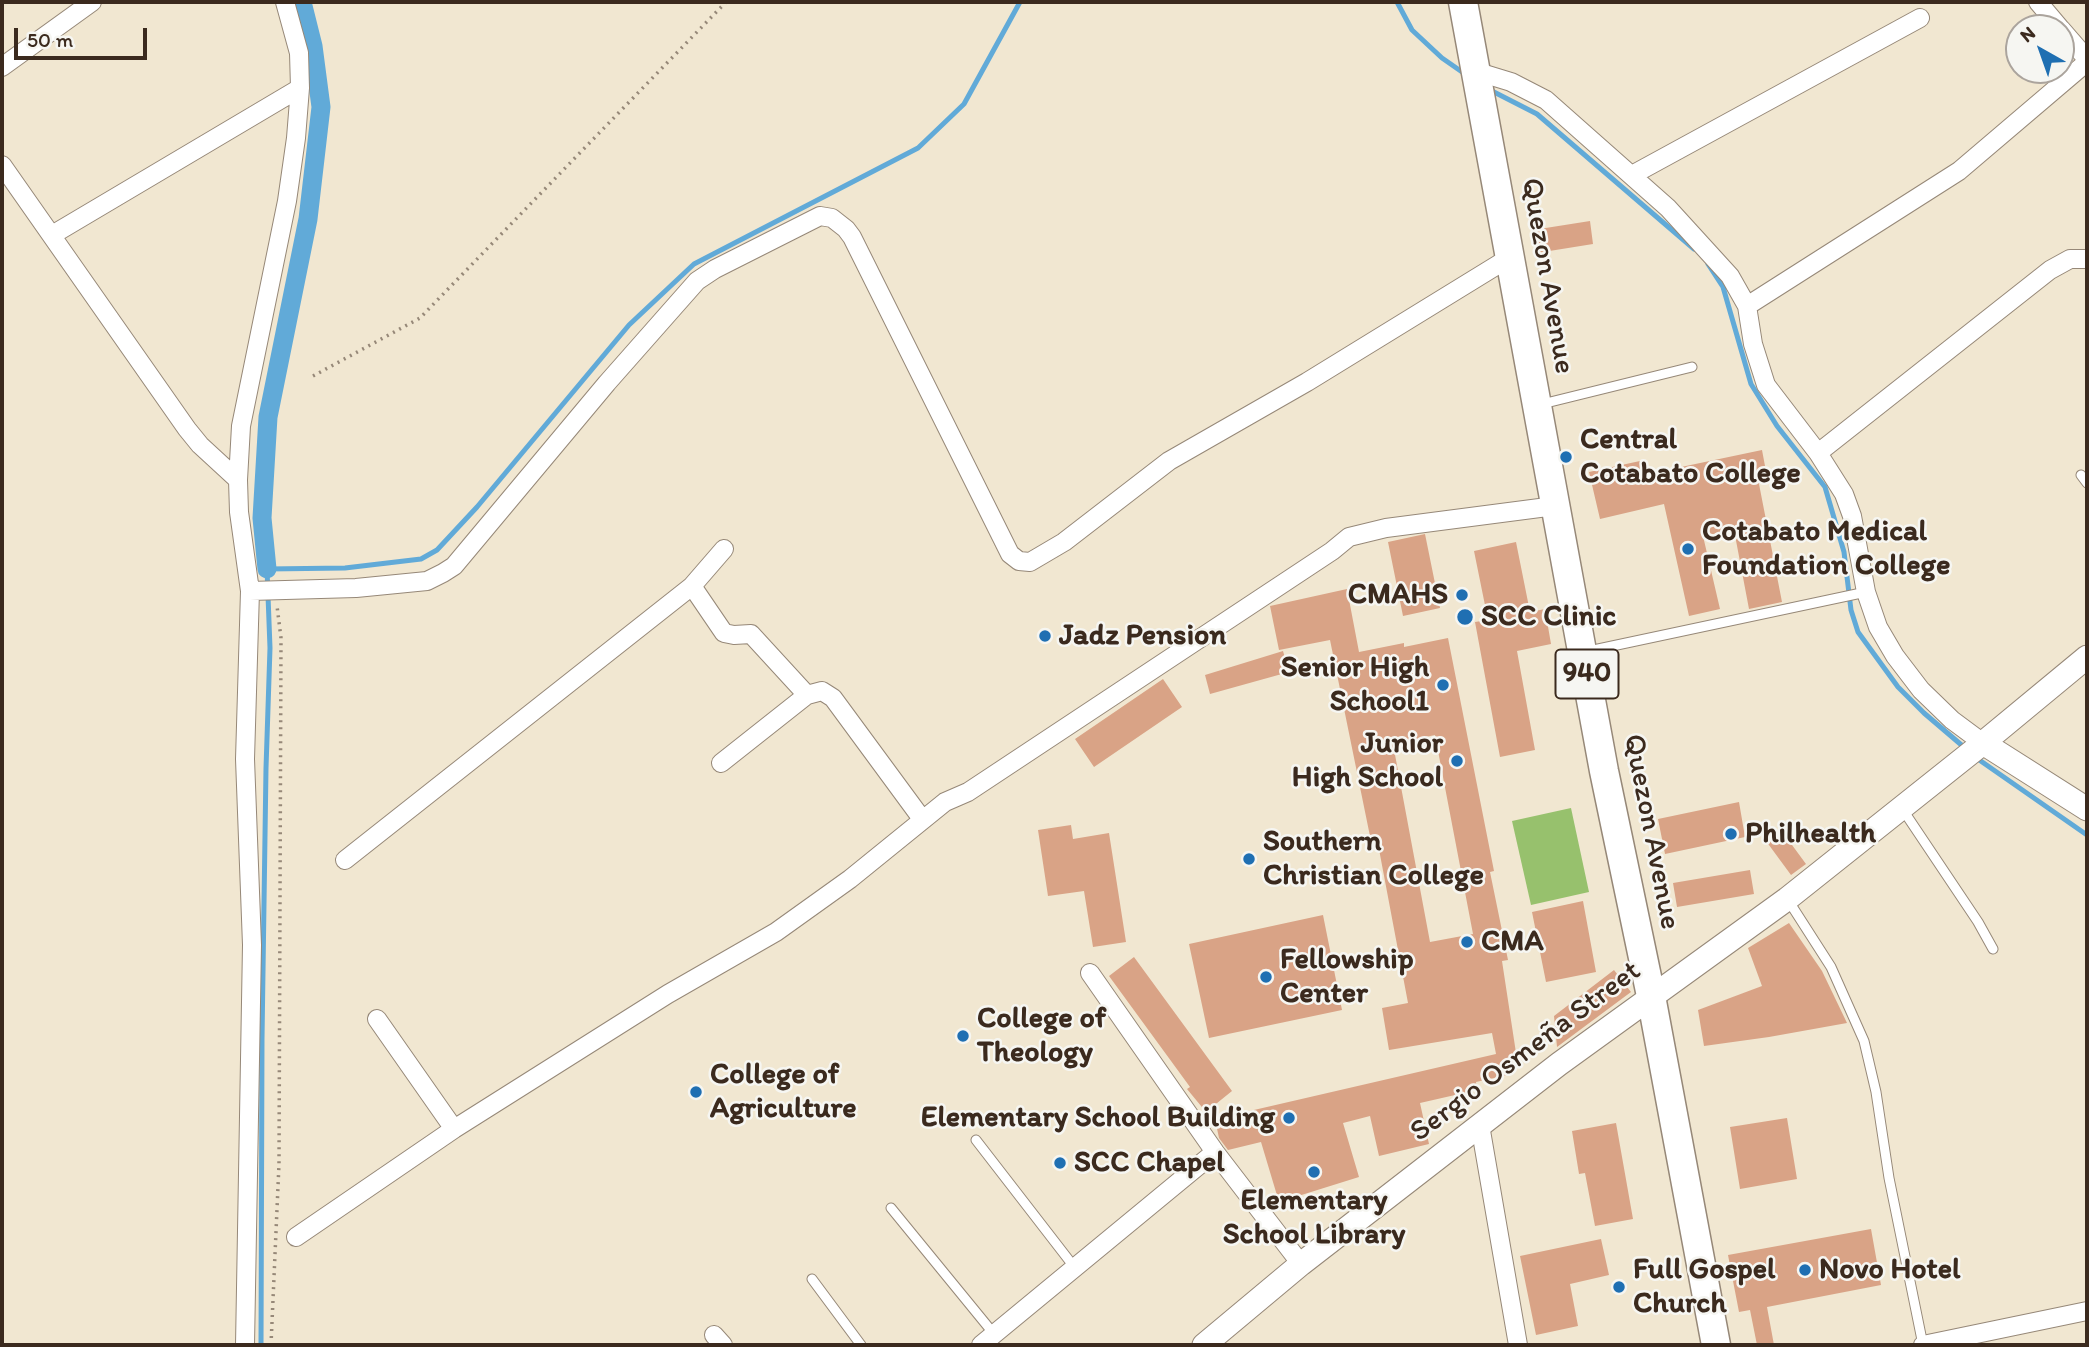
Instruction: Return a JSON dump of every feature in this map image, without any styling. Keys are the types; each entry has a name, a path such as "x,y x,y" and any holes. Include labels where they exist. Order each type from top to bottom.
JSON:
{"main road":[{"name":"Quezon Avenue","path":"1468,2 1475,71 1512,256 1555,506 1716,1345"}],"street":[{"path":"2,67 92,2"},
{"path":"245,1345 252,946 245,759 250,590 239,512 238,480 241,426 296,138 300,88 299,53 285,2"},
{"path":"1632,175 1920,18"},
{"path":"1747,306 1959,171 2087,61 2075,46"},
{"path":"1475,71 1511,82 1546,100 1668,208 1730,276 1747,306 1753,344 1766,385 1818,453 1844,494 1852,516 1862,593 1895,656 1921,691 1952,720 1983,743 2087,809"},
{"path":"52,235 300,88"},
{"path":"2,166 187,429 200,445 238,480"},
{"path":"250,590 356,588 427,581 454,566 607,383 697,281 715,269 820,216 832,218 852,237 1010,554 1019,561 1030,562 1064,542 1169,461 1307,382 1512,256"},
{"path":"1818,453 2050,270 2070,260 2087,259"},
{"path":"296,1237 454,1129 668,994 776,932 850,879 945,802 968,792 1332,551 1349,537 1387,528 1555,506"},
{"path":"345,860 692,586 724,549"},
{"path":"692,586 724,633 751,634 807,695"},
{"name":"Sergio Osmeña Street","path":"1204,1345 1301,1264 1480,1125 1651,996 1787,899 2087,657"},
{"path":"721,763 807,695 822,691 833,698 922,819"},
{"path":"1090,974 1215,1152 1301,1264"},
{"path":"377,1019 454,1129"},
{"path":"1480,1125 1518,1345"},
{"path":"987,1340 1215,1152"},
{"path":"1923,1345 2087,1311"}],"lane":[{"path":"1537,405 1692,368"},
{"path":"1583,653 1862,593"},
{"path":"1902,808 1993,949"},
{"path":"1787,899 1831,967 1864,1041 1923,1345"},
{"path":"975,1140 1075,1268"},
{"path":"891,1208 987,1340"},
{"path":"812,1279 861,1345"}],"path":[{"path":"313,376 420,318 726,2"},
{"path":"271,1345 279,1164 281,638 276,590"}],"green space":[{"path":"1571,808 1589,892 1531,905 1512,821"}],"building":[{"path":"1590,221 1593,244 1537,253 1533,230"},
{"path":"1762,450 1768,482 1759,484 1782,602 1749,609 1734,530 1703,536 1720,609 1689,616 1664,504 1600,519 1589,472 1640,461 1643,475"},
{"path":"1425,534 1440,608 1403,616 1388,542"},
{"path":"1516,542 1530,612 1545,609 1551,644 1517,651 1535,750 1500,757 1475,622 1488,620 1474,551"},
{"path":"1347,589 1359,652 1448,638 1494,871 1490,872 1508,960 1502,961 1518,1066 1511,1067 1512,1074 1476,1082 1477,1090 1420,1103 1429,1144 1379,1156 1370,1116 1343,1123 1359,1177 1279,1202 1261,1142 1228,1150 1219,1138 1215,1119 1496,1054 1492,1033 1389,1050 1382,1008 1408,1003 1378,844 1372,846 1330,640 1279,650 1270,606","holes":["1435,735 1473,934 1430,942 1393,744"]},
{"path":"1283,651 1289,672 1210,694 1205,675"},
{"path":"1163,679 1182,707 1094,767 1075,739"},
{"path":"1739,802 1745,837 1665,854 1658,819"},
{"path":"1071,825 1073,839 1109,833 1126,942 1093,947 1084,891 1048,896 1038,830"},
{"path":"1781,830 1806,864 1791,875 1766,841"},
{"path":"1750,870 1754,894 1677,907 1673,883"},
{"path":"1583,901 1596,972 1546,982 1532,912"},
{"name":"Fellowship Center","path":"1323,915 1342,1010 1209,1038 1189,944"},
{"path":"1789,923 1822,971 1847,1023 1704,1046 1698,1010 1762,986 1748,948"},
{"path":"1134,957 1232,1091 1206,1112 1187,1089 1190,1087 1109,976"},
{"path":"1614,970 1631,992 1557,1047 1554,1016"},
{"path":"1787,1118 1797,1179 1740,1189 1730,1127"},
{"path":"1616,1123 1633,1219 1595,1226 1585,1173 1579,1174 1572,1131"},
{"name":"Novo Hotel","path":"1871,1229 1881,1285 1767,1307 1774,1345 1757,1345 1750,1310 1739,1312 1728,1255"},
{"path":"1601,1239 1609,1275 1570,1284 1578,1326 1536,1335 1520,1256"}],"waterway":[{"path":"267,569 262,518 268,417 308,219 321,107 313,46 302,2"},
{"path":"261,1345 262,1039 270,648 267,569 345,568 421,559 437,550 477,507 629,325 694,264 918,148 964,104 1020,2"},
{"path":"1397,2 1412,30 1442,58 1465,74"},
{"path":"1490,90 1537,114 1694,249"},
{"path":"1708,264 1723,287 1751,384 1777,426 1825,487 1844,552 1851,610 1858,632 1898,687 1965,748"},
{"path":"1975,757 2087,835"}],"place":[{"name":"Central Cotabato College","path":"1566,457"},
{"name":"Cotabato Medical Foundation College","path":"1688,549"},
{"name":"CMAHS","path":"1462,595"},
{"name":"SCC Clinic","path":"1465,617"},
{"name":"Jadz Pension","path":"1045,636"},
{"name":"Senior High School1","path":"1443,685"},
{"name":"Junior High School","path":"1457,761"},
{"name":"Philhealth","path":"1731,834"},
{"name":"Southern Christian College","path":"1249,859"},
{"name":"CMA","path":"1467,942"},
{"name":"Fellowship Center","path":"1266,977"},
{"name":"College of Theology","path":"963,1036"},
{"name":"College of Agriculture","path":"696,1092"},
{"name":"Elementary School Building","path":"1289,1118"},
{"name":"SCC Chapel","path":"1060,1163"},
{"name":"Elementary School Library","path":"1314,1172"},
{"name":"Novo Hotel","path":"1805,1270"},
{"name":"Full Gospel Church","path":"1619,1287"}]}
